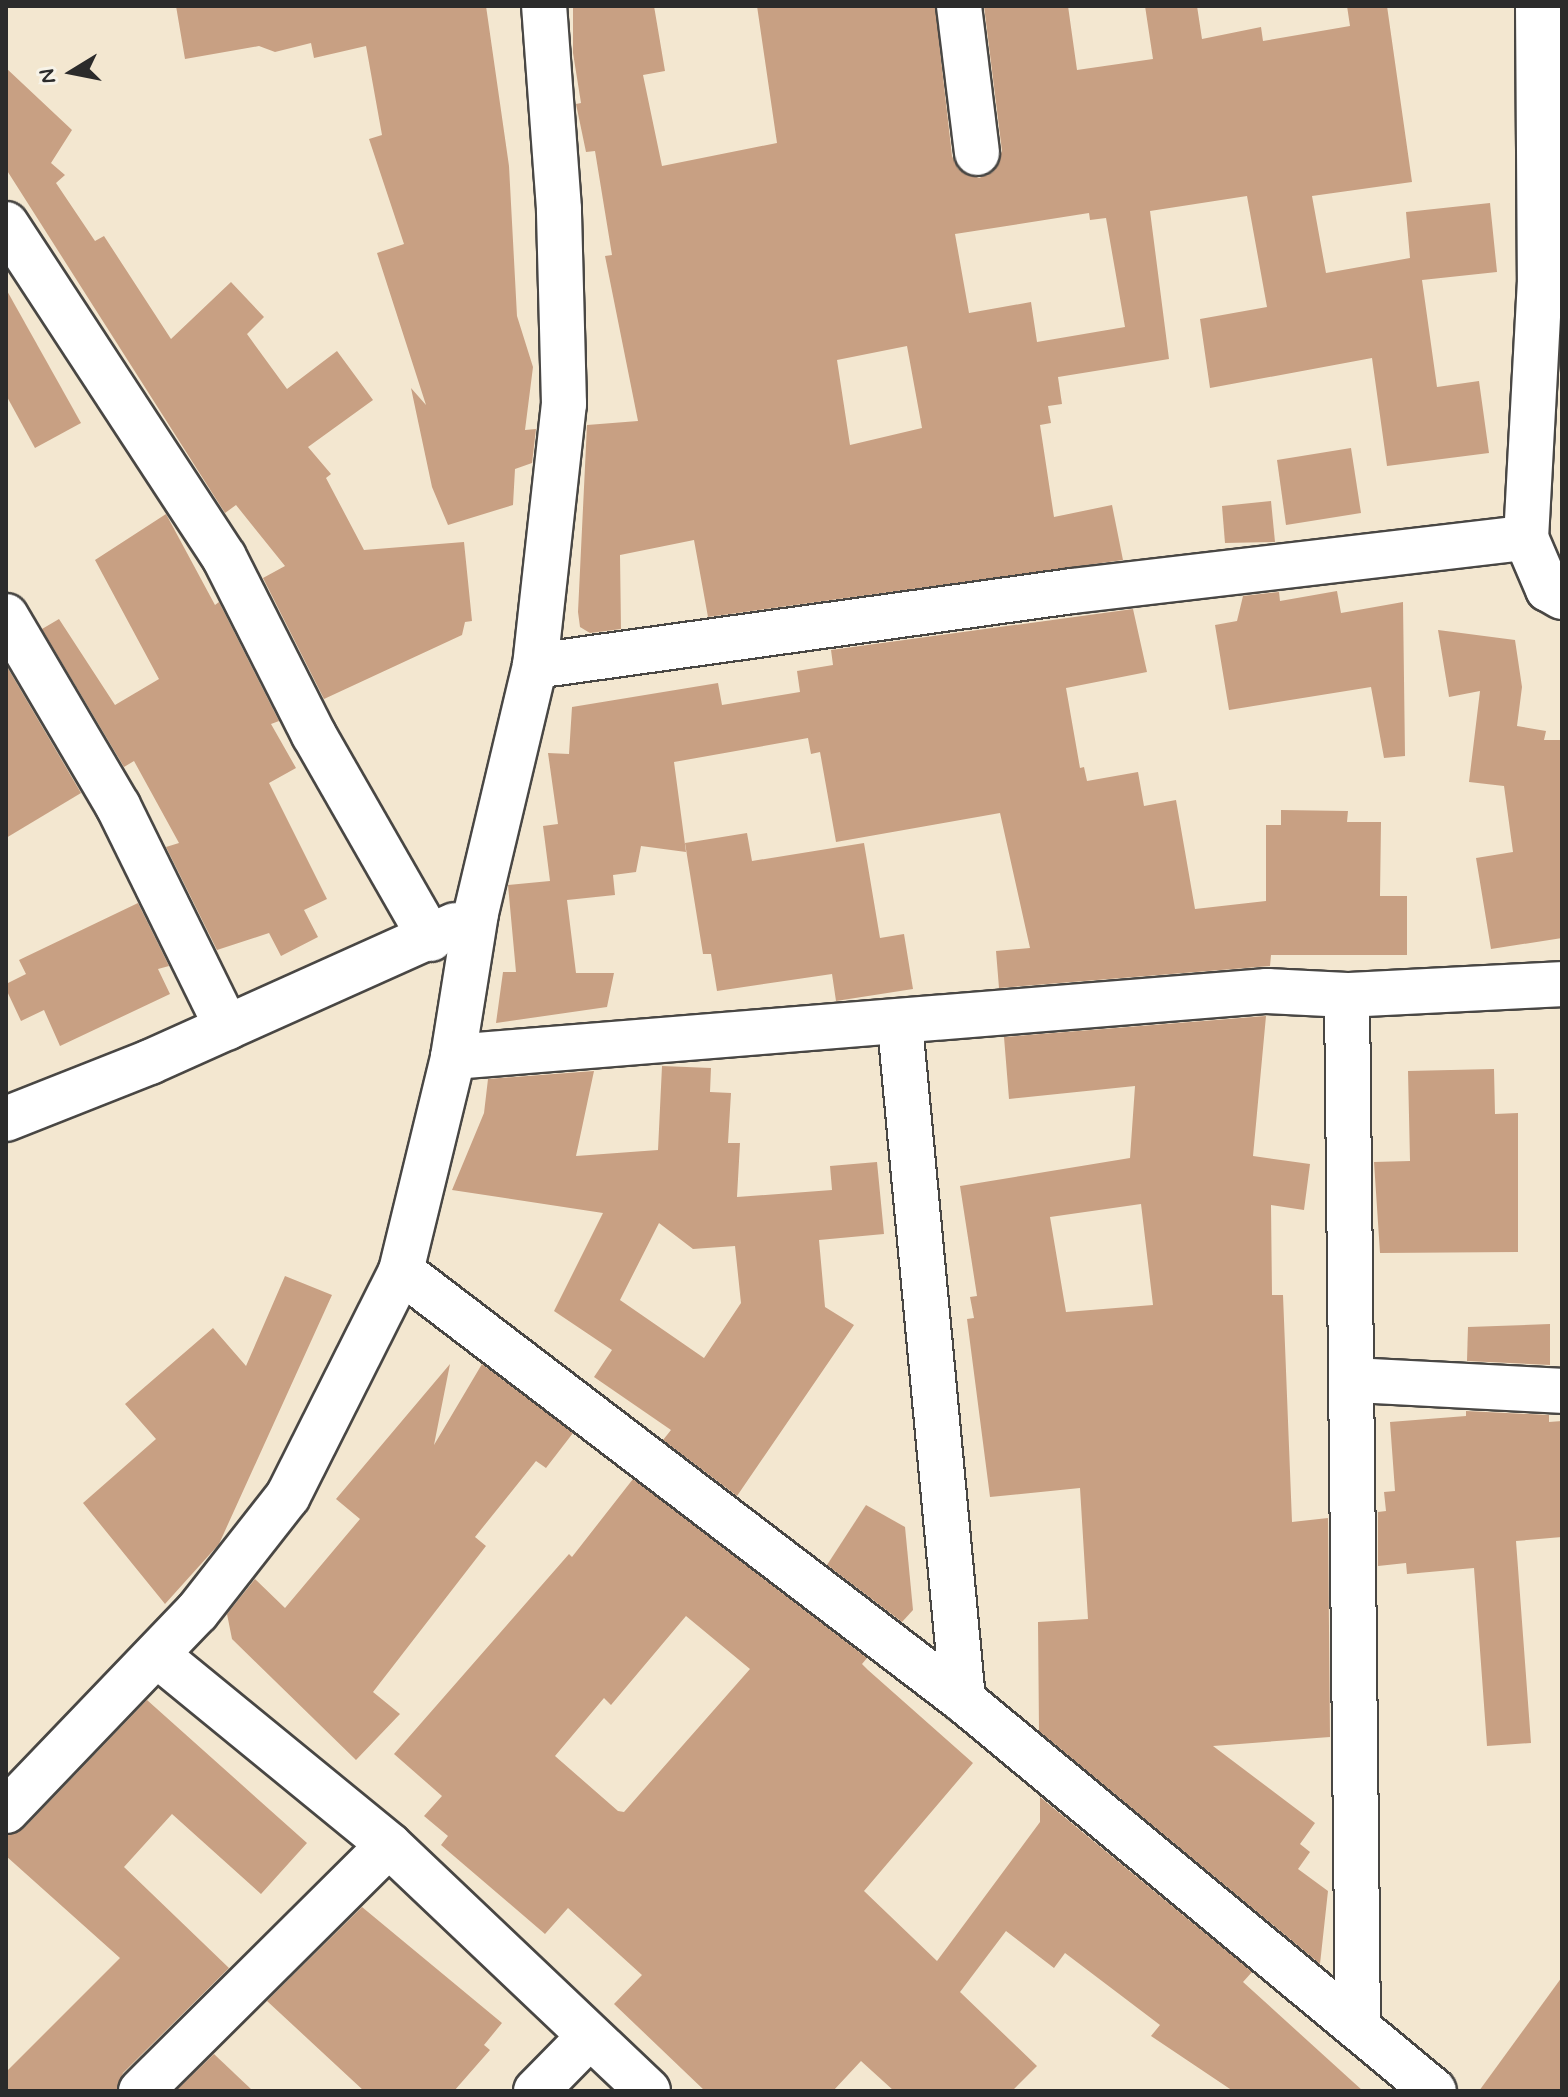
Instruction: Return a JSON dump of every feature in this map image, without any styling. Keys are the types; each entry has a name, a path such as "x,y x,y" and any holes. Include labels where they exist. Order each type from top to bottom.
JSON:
{"street":[{"path":"6,1811 157,1655 288,1496 401,1271 453,1057 476,913 535,666 564,404 559,209 544,6"},
{"path":"959,6 977,153"},
{"path":"1538,6 1540,280 1526,538 1548,589 1562,597"},
{"path":"6,224 224,557 314,735 431,939"},
{"path":"535,666 1072,591 1526,538"},
{"path":"6,616 118,806 227,1028"},
{"path":"6,1119 431,939 476,913"},
{"path":"453,1057 900,1025 1267,991 1347,995 1562,984"},
{"path":"1347,995 1354,1380 1358,2027"},
{"path":"900,1025 963,1700"},
{"path":"401,1271 963,1700 1434,2091"},
{"path":"1354,1380 1562,1391"},
{"path":"157,1655 389,1845 588,2038 648,2091"},
{"path":"141,2091 389,1845"},
{"path":"536,2091 588,2038"}],"building":[{"path":"176,6 486,6 509,166 517,316 533,367 525,430 536,429 532,463 515,469 513,505 448,525 432,487 411,388 426,405 377,253 404,244 369,139 382,135 366,46 314,58 311,43 275,52 259,46 185,59"},
{"path":"573,6 654,6 665,71 643,75 662,166 777,143 757,6 935,6 952,156 958,169 979,178 993,172 1002,151 984,6 1068,6 1077,70 1153,59 1145,6 1197,6 1202,39 1261,27 1263,41 1350,26 1347,6 1387,6 1412,182 1312,196 1326,273 1410,258 1406,212 1490,203 1497,272 1422,280 1437,387 1479,381 1489,453 1387,466 1372,358 1210,388 1200,319 1267,307 1247,196 1150,211 1169,359 1058,377 1062,404 1048,406 1051,423 1040,425 1054,517 1112,505 1123,560 708,617 694,540 620,555 621,629 590,633 580,627 578,612 587,425 638,421 605,256 612,255 595,151 586,152 576,104 581,103 573,53","holes":["1089,213 1090,220 1106,218 1125,327 1037,342 1031,302 969,313 955,234","907,346 922,428 850,445 837,360"]},
{"path":"6,68 72,130 51,163 65,175 56,183 95,241 104,236 171,339 231,282 264,317 247,334 287,389 337,351 373,400 308,447 331,474 326,478 364,550 464,542 472,621 465,622 462,635 324,699 263,578 285,566 236,505 225,513 6,169"},
{"path":"6,289 81,423 35,448 6,395"},
{"path":"1351,448 1361,513 1286,525 1277,460"},
{"path":"1271,501 1275,542 1225,543 1222,506"},
{"path":"166,514 215,605 219,602 279,721 271,724 296,768 269,783 327,899 304,910 318,937 281,956 269,933 217,950 166,847 179,843 134,761 124,767 42,629 59,619 115,705 159,679 95,560"},
{"path":"1337,591 1341,613 1403,602 1405,756 1384,758 1371,687 1229,710 1215,625 1237,621 1243,596 1279,592 1280,601"},
{"path":"1133,609 1147,672 1066,688 1080,768 1084,767 1087,781 1138,772 1144,806 1176,800 1195,909 1266,901 1266,825 1281,825 1281,810 1348,811 1347,822 1381,822 1380,896 1407,896 1407,955 1271,955 1270,966 999,988 996,951 1030,948 1000,813 836,842 820,752 811,754 808,738 674,762 686,852 641,846 636,872 613,875 615,895 567,900 576,973 614,973 607,1007 496,1023 503,972 516,972 508,885 550,881 543,826 558,824 548,753 569,754 572,707 718,683 722,705 800,692 797,671 833,665 831,650"},
{"path":"1438,630 1515,640 1522,687 1517,726 1546,731 1544,740 1562,740 1562,938 1491,949 1476,858 1513,852 1504,786 1469,782 1480,691 1449,697"},
{"path":"6,665 81,793 6,838"},
{"path":"747,833 752,861 864,843 880,938 904,934 913,989 836,1001 832,974 717,991 711,954 703,954 685,843"},
{"path":"138,903 169,966 158,969 170,994 60,1046 44,1010 21,1021 6,989 6,984 26,974 19,960"},
{"path":"1266,1016 1253,1156 1310,1164 1304,1210 1271,1205 1272,1295 1283,1295 1292,1522 1328,1518 1330,1737 1213,1746 1315,1823 1300,1844 1310,1852 1298,1869 1328,1891 1320,1964 1039,1731 1038,1622 1088,1619 1080,1488 990,1497 967,1319 974,1318 970,1297 977,1296 960,1186 1130,1158 1135,1086 1009,1099 1004,1037","holes":["1141,1204 1153,1305 1066,1312 1050,1217"]},
{"path":"662,1066 711,1068 710,1092 731,1093 728,1143 740,1143 737,1197 832,1190 830,1166 877,1162 884,1234 819,1240 825,1307 854,1325 737,1496 663,1440 671,1430 594,1377 612,1350 554,1311 603,1213 452,1190 484,1113 488,1079 594,1071 576,1156 658,1150","holes":["659,1223 693,1249 735,1246 741,1303 704,1358 620,1300"]},
{"path":"1494,1069 1495,1114 1518,1113 1518,1252 1380,1253 1374,1162 1410,1161 1408,1071"},
{"path":"285,1276 332,1295 219,1544 165,1604 83,1503 156,1439 125,1404 213,1328 246,1366"},
{"path":"1550,1324 1550,1365 1467,1361 1468,1327"},
{"path":"450,1364 434,1445 482,1364 573,1433 546,1468 536,1461 475,1537 486,1546 373,1692 400,1714 356,1760 232,1639 227,1614 255,1579 285,1608 360,1519 336,1499"},
{"path":"1466,1411 1549,1415 1549,1422 1562,1421 1562,1537 1516,1541 1531,1743 1487,1746 1474,1568 1407,1574 1406,1563 1378,1566 1378,1512 1386,1511 1384,1492 1395,1491 1390,1422 1466,1416"},
{"path":"633,1479 867,1658 862,1664 868,1670 973,1763 864,1891 937,1961 1040,1822 1040,1797 1252,1972 1243,1982 1363,2091 1233,2091 1151,2036 1160,2025 1065,1953 1054,1968 1006,1931 960,1992 1037,2066 1012,2091 894,2091 861,2061 833,2091 705,2091 614,2004 642,1975 568,1908 545,1934 441,1845 448,1836 424,1816 442,1796 394,1754 569,1554 572,1557","holes":["686,1616 750,1669 624,1812 618,1811 555,1756 604,1698 611,1705"]},
{"path":"866,1505 905,1527 913,1610 902,1622 827,1565"},
{"path":"147,1700 307,1843 261,1894 172,1814 124,1867 229,1968 123,2073 117,2091 6,2091 6,2072 120,1958 6,1856 6,1835 24,1828"},
{"path":"362,1907 502,2023 484,2045 490,2050 454,2091 364,2091 267,2001"},
{"path":"1562,1977 1562,2091 1479,2091"},
{"path":"214,2054 253,2091 176,2091"}]}
